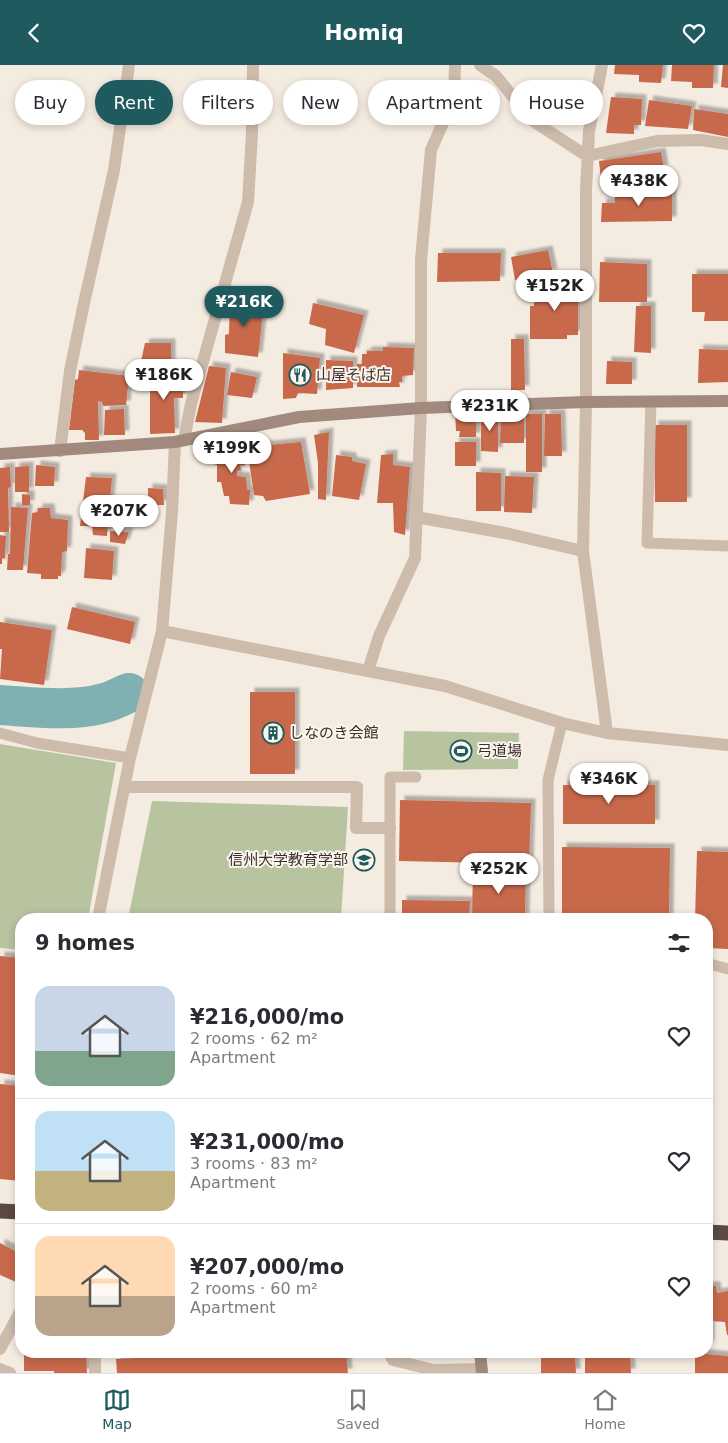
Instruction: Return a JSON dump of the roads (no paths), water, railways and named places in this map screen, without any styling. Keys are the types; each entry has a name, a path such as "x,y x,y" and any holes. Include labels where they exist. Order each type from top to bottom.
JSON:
{"highway":[{"path":"0,1211 15,1212"},
{"path":"713,1232 728,1233"}],"street":[{"path":"60,451 70,371 114,170 129,65"},
{"path":"99,913 130,758 162,631 180,441 248,202 253,65"},
{"path":"368,671 379,636 415,558 420,408 421,260 431,150 454,98 455,65"},
{"path":"480,65 496,76 533,121 588,156 657,141 701,140 728,144"},
{"path":"602,65 589,131 586,190 586,402 583,551 607,733"},
{"path":"0,454 180,441 299,417 420,408 586,402 728,401"},
{"path":"416,517 505,533 583,551"},
{"path":"162,631 445,686 562,723 607,733 728,745"},
{"path":"125,787 357,787 356,827 390,827"},
{"path":"0,1349 15,1321"},
{"path":"95,1358 96,1373"},
{"path":"392,1358 393,1360 434,1369 482,1371 481,1358"},
{"path":"0,1369 10,1373"}],"lane":[{"path":"651,401 647,543 728,546"},
{"path":"549,913 548,780 562,723"},
{"path":"0,733 37,743 130,758"},
{"path":"390,913 390,777 416,777"},
{"path":"713,965 728,969"}],"waterway":[{"path":"0,705 52,708 92,706 129,693"}],"place":[{"name":"山屋そば店","path":"300,375"},
{"name":"しなのき会館","path":"273,733"},
{"name":"弓道場","path":"461,751"},
{"name":"信州大学教育学部","path":"364,860"}]}
